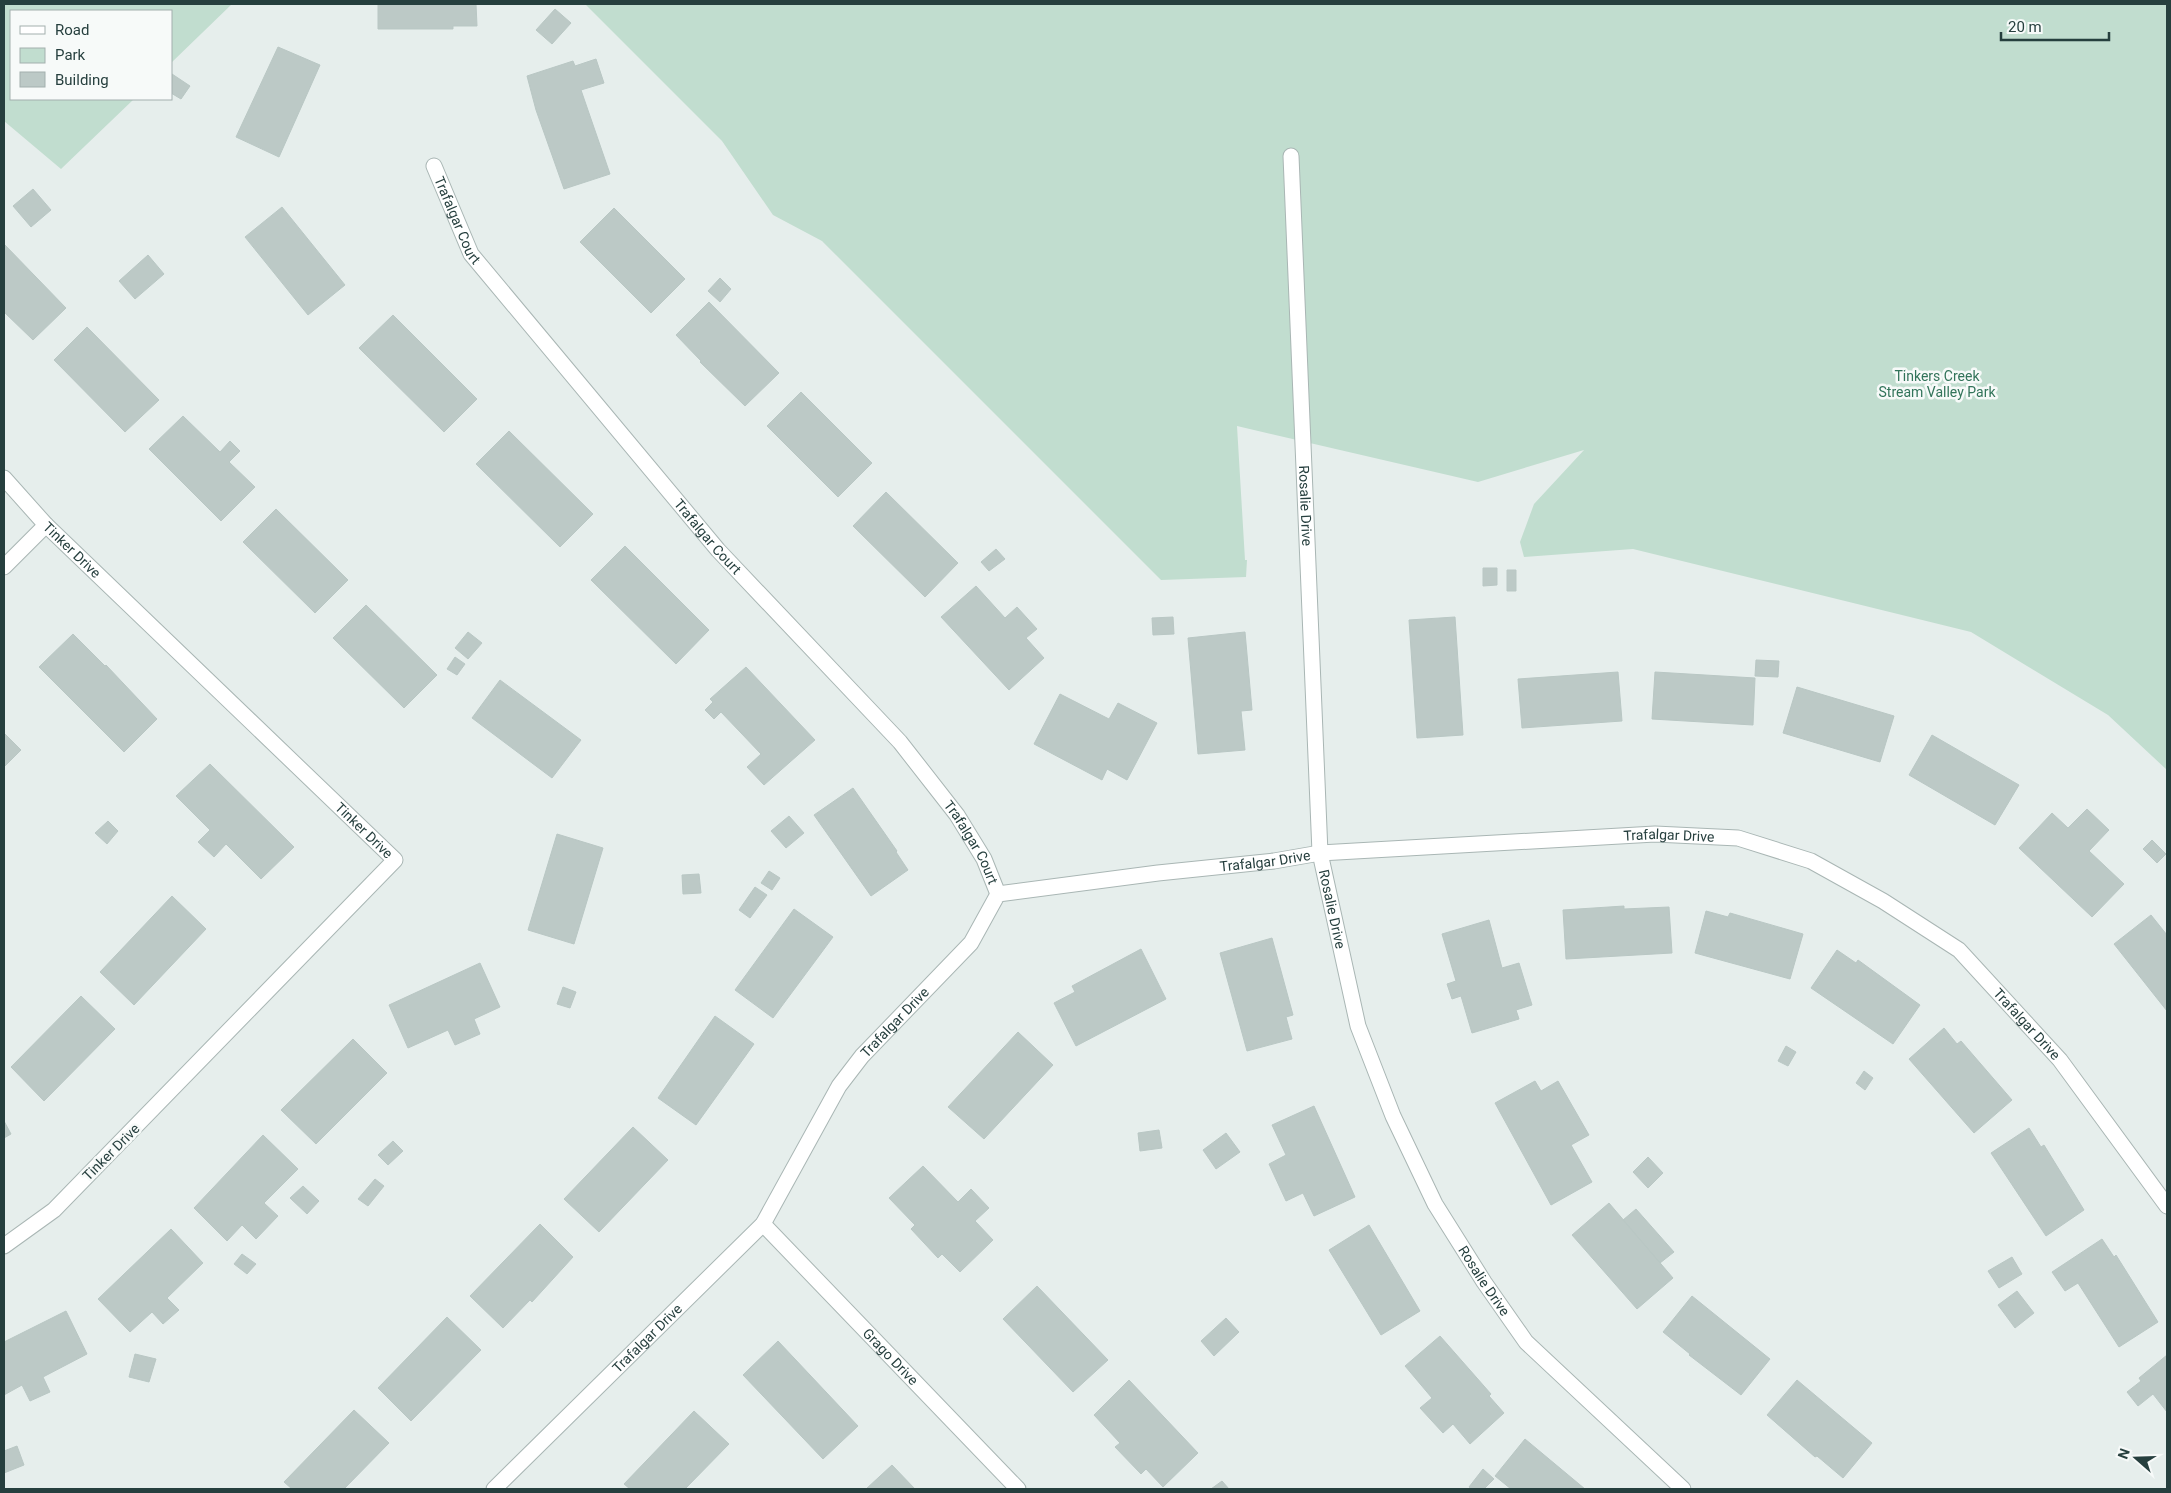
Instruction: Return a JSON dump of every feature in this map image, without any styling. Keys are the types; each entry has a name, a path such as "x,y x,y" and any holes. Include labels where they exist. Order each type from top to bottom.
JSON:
{"street":[{"name":"Rosalie Drive","path":"1292,156 1320,854 1358,1026 1392,1116 1435,1204 1484,1282 1526,1342 1683,1489"},
{"name":"Trafalgar Court","path":"434,166 471,254 718,550 900,742 957,815 984,859 998,894"},
{"name":"Tinker Drive","path":"4,478 46,525 395,860 54,1210 4,1246"},
{"path":"4,567 46,525"},
{"name":"Trafalgar Drive","path":"494,1489 763,1224 839,1086 862,1056 971,943 998,894 1320,854 1655,834 1738,838 1810,861 1882,901 1959,950 2060,1060 2167,1206"},
{"name":"Grago Drive","path":"763,1224 1018,1489"}],"green space":[{"path":"4,4 232,4 172,62 172,10 10,10 10,100 133,100 61,169 4,121"},
{"name":"Tinkers Creek Stream Valley Park","path":"585,4 2167,4 2167,770 2108,715 1971,632 1633,549 1524,557 1520,542 1534,504 1584,450 1478,482 1237,426 1245,560 1247,560 1246,577 1161,580 822,241 773,215 722,141"}],"building":[{"path":"378,4 476,4 477,26 453,26 453,29 378,29"},
{"path":"555,9 571,23 552,44 536,30"},
{"path":"278,47 320,65 279,157 236,137"},
{"path":"596,59 604,83 581,90 610,174 564,189 536,110 527,76 573,61 575,66"},
{"path":"172,74 190,86 181,99 172,94"},
{"path":"33,189 51,210 31,227 13,206"},
{"path":"282,207 345,285 308,315 245,237"},
{"path":"614,208 685,279 651,313 580,242"},
{"path":"4,244 66,308 33,340 4,312"},
{"path":"148,255 164,274 135,299 119,281"},
{"path":"720,278 731,289 720,302 708,291"},
{"path":"709,302 779,373 745,406 700,362 676,335"},
{"path":"393,315 477,399 444,432 359,348"},
{"path":"87,327 159,400 125,432 54,360"},
{"path":"801,392 872,463 838,497 767,426"},
{"path":"183,416 220,452 230,441 240,451 229,462 255,487 221,521 149,449"},
{"path":"509,431 593,514 560,547 476,464"},
{"path":"886,492 958,563 925,597 853,526"},
{"path":"276,509 348,580 315,613 243,542"},
{"path":"625,546 709,630 676,664 591,580"},
{"path":"996,549 1005,559 989,571 981,562"},
{"path":"1483,568 1497,568 1497,585 1483,586"},
{"path":"1507,570 1516,570 1516,591 1507,591"},
{"path":"976,586 1005,618 1017,607 1037,629 1026,638 1044,658 1009,690 941,617"},
{"path":"366,605 437,675 404,708 333,638"},
{"path":"1173,617 1174,634 1153,635 1152,618"},
{"path":"1455,617 1463,735 1417,738 1409,620"},
{"path":"468,632 482,643 468,659 455,648"},
{"path":"1245,632 1252,710 1241,711 1245,750 1198,754 1188,638"},
{"path":"73,634 106,665 157,719 124,752 39,667"},
{"path":"455,657 465,664 457,675 447,669"},
{"path":"1756,660 1779,661 1778,677 1755,676"},
{"path":"746,667 815,740 764,785 747,767 761,754 721,712 714,719 705,710 713,702 710,699"},
{"path":"1618,672 1622,721 1522,728 1518,679"},
{"path":"1655,672 1755,678 1753,725 1652,719"},
{"path":"500,680 581,740 552,778 472,718"},
{"path":"1797,687 1894,716 1880,762 1783,733"},
{"path":"1060,694 1109,719 1118,703 1157,723 1127,780 1107,769 1102,780 1034,744"},
{"path":"4,733 21,750 4,767"},
{"path":"1932,735 2019,785 1995,825 1909,775"},
{"path":"210,764 294,847 261,879 226,844 214,857 198,842 210,830 176,796"},
{"path":"853,788 908,870 871,896 814,815"},
{"path":"2087,809 2109,830 2089,851 2124,884 2092,917 2019,848 2052,813 2068,828"},
{"path":"789,816 804,833 786,848 771,831"},
{"path":"108,821 118,831 107,844 95,833"},
{"path":"557,834 603,848 574,944 528,930"},
{"path":"2152,840 2166,854 2157,863 2143,849"},
{"path":"769,871 780,878 772,890 761,883"},
{"path":"699,874 701,893 683,894 682,875"},
{"path":"755,887 767,895 750,918 739,910"},
{"path":"172,896 206,929 134,1005 100,972"},
{"path":"1624,906 1624,909 1669,907 1672,953 1566,959 1563,910"},
{"path":"794,909 833,937 773,1018 735,990"},
{"path":"1706,911 1728,917 1730,913 1803,934 1790,979 1695,953"},
{"path":"2151,915 2167,935 2167,1011 2114,944"},
{"path":"1489,920 1502,968 1519,963 1532,1005 1516,1010 1519,1019 1472,1033 1461,996 1452,999 1447,984 1456,981 1442,934"},
{"path":"1272,938 1293,1015 1286,1017 1292,1039 1247,1051 1220,953"},
{"path":"1141,949 1166,999 1076,1046 1054,1003 1075,992 1072,986"},
{"path":"1837,950 1856,963 1858,960 1920,1005 1893,1044 1811,988"},
{"path":"480,963 500,1007 474,1019 480,1034 455,1045 448,1030 408,1048 389,1005"},
{"path":"563,987 576,992 570,1008 557,1004"},
{"path":"81,996 115,1029 44,1101 11,1067"},
{"path":"715,1016 754,1044 696,1125 658,1098"},
{"path":"1944,1028 1957,1044 1961,1041 2012,1100 1974,1133 1909,1059"},
{"path":"1018,1032 1053,1065 984,1139 948,1107"},
{"path":"353,1039 387,1073 316,1144 281,1110"},
{"path":"1786,1046 1796,1052 1788,1066 1778,1061"},
{"path":"1864,1071 1873,1078 1865,1090 1856,1083"},
{"path":"1535,1081 1541,1091 1558,1081 1589,1135 1571,1145 1592,1182 1551,1205 1495,1103"},
{"path":"1314,1106 1355,1197 1314,1216 1303,1193 1286,1201 1269,1164 1286,1155 1272,1125"},
{"path":"4,1121 11,1134 4,1138"},
{"path":"633,1127 668,1160 599,1232 564,1199"},
{"path":"2029,1128 2041,1147 2044,1145 2084,1210 2046,1236 1991,1153"},
{"path":"1159,1130 1162,1148 1140,1151 1138,1133"},
{"path":"1226,1133 1240,1152 1216,1169 1203,1150"},
{"path":"263,1135 298,1169 264,1203 278,1216 256,1239 242,1225 227,1241 194,1208"},
{"path":"393,1141 403,1151 388,1165 378,1155"},
{"path":"1648,1157 1663,1173 1648,1188 1633,1172"},
{"path":"923,1166 958,1202 971,1189 989,1208 975,1221 993,1240 960,1272 942,1254 938,1258 911,1229 915,1225 889,1198"},
{"path":"375,1179 384,1186 368,1206 358,1199"},
{"path":"303,1186 319,1201 307,1214 290,1198"},
{"path":"1609,1203 1673,1278 1637,1309 1572,1235"},
{"path":"1636,1209 1674,1252 1660,1263 1623,1220"},
{"path":"540,1224 573,1257 532,1302 530,1300 503,1328 470,1296"},
{"path":"1369,1225 1420,1311 1381,1335 1329,1250"},
{"path":"171,1229 203,1263 167,1298 179,1310 163,1324 152,1312 130,1332 98,1299"},
{"path":"2102,1239 2114,1257 2116,1255 2158,1322 2119,1347 2078,1283 2065,1291 2052,1272"},
{"path":"242,1254 256,1264 247,1274 234,1264"},
{"path":"2012,1257 2022,1274 1999,1288 1988,1271"},
{"path":"1037,1286 1108,1360 1073,1392 1003,1319"},
{"path":"2017,1291 2034,1313 2015,1328 1998,1305"},
{"path":"1692,1296 1770,1359 1741,1395 1689,1355 1663,1332"},
{"path":"66,1311 87,1354 43,1377 50,1392 30,1401 22,1385 4,1395 4,1342"},
{"path":"447,1317 481,1350 411,1421 378,1388"},
{"path":"1226,1318 1239,1332 1214,1356 1201,1341"},
{"path":"1440,1336 1491,1394 1489,1396 1504,1413 1470,1444 1453,1424 1443,1433 1420,1408 1432,1398 1405,1366"},
{"path":"778,1341 858,1426 823,1459 743,1375"},
{"path":"135,1354 156,1359 149,1382 129,1377"},
{"path":"2167,1355 2167,1412 2153,1394 2138,1406 2127,1392 2141,1381 2139,1378"},
{"path":"1129,1380 1198,1453 1163,1487 1146,1469 1141,1474 1115,1447 1120,1443 1094,1415"},
{"path":"1797,1380 1872,1443 1843,1478 1817,1456 1815,1457 1767,1415"},
{"path":"354,1410 389,1443 344,1489 292,1489 284,1482"},
{"path":"694,1411 729,1444 685,1489 630,1489 624,1484"},
{"path":"1525,1439 1585,1489 1511,1489 1495,1476"},
{"path":"17,1446 24,1465 4,1473 4,1451"},
{"path":"892,1465 915,1489 866,1489"},
{"path":"1483,1469 1494,1479 1484,1489 1472,1489 1469,1487"},
{"path":"1222,1481 1229,1489 1211,1489"}]}
